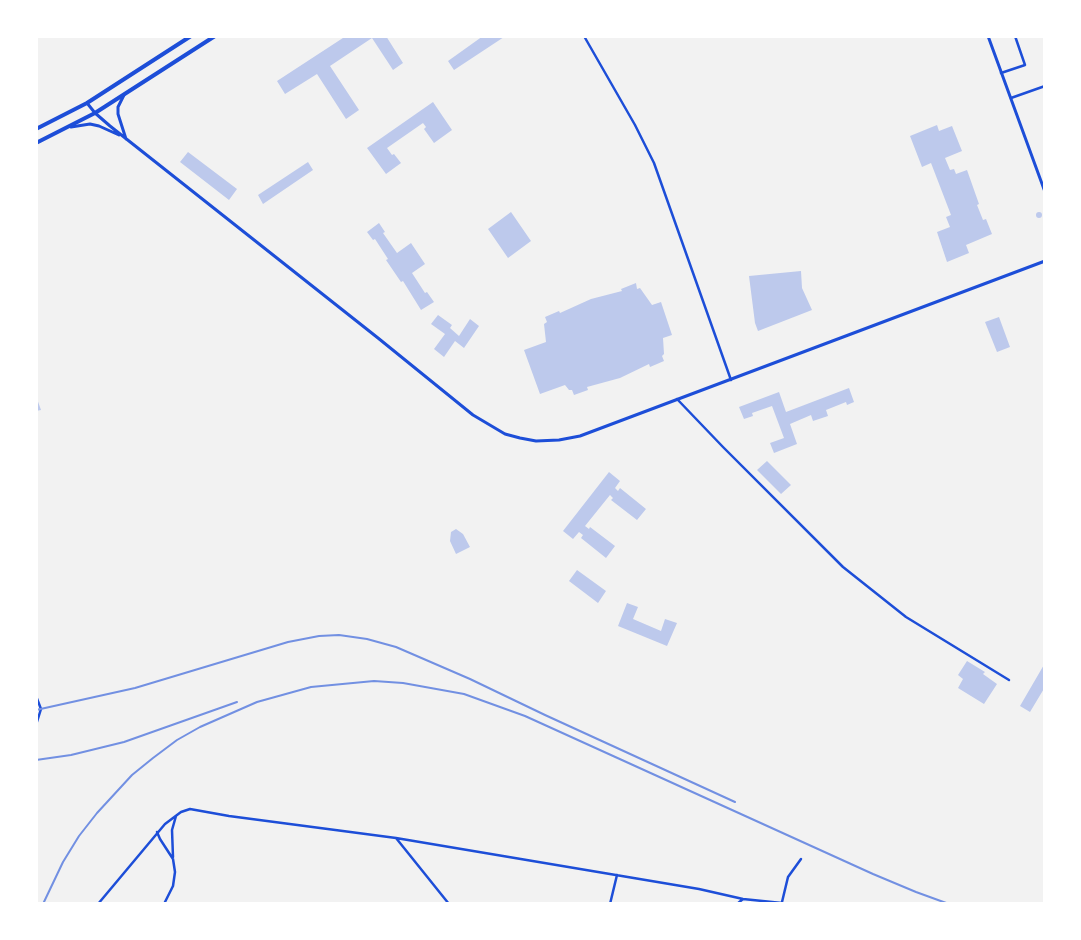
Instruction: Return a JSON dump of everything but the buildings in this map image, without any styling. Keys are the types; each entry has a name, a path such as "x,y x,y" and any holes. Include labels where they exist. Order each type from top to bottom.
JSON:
{"main road":[{"path":"36,129 87,103 191,36"},
{"path":"36,143 95,113 215,36"},
{"path":"988,36 1045,192"},
{"path":"124,95 118,107 118,114 126,139"},
{"path":"87,103 95,113 126,139 473,415 505,434 536,440 566,439 580,436 1045,261"},
{"path":"68,127 79,125 99,126 126,139"}],"street":[{"path":"584,36 654,163 731,380"},
{"path":"1001,73 1025,65 1015,36"},
{"path":"1010,98 1045,86"},
{"path":"677,399 722,447 843,567 906,617 1009,680"},
{"path":"36,696 41,709 36,726"},
{"path":"98,904 157,832 181,812 190,809 396,838 698,889 743,900 782,903 788,877 801,859"},
{"path":"166,903 173,886 175,872 172,830 176,816"},
{"path":"157,832 173,859"},
{"path":"396,838 449,904"},
{"path":"610,904 617,875"},
{"path":"737,904 743,900"}],"railway":[{"path":"36,710 135,688 288,642 319,636 339,635 367,639 396,647 470,679 735,802"},
{"path":"43,904 63,862 79,836 97,813 132,775 177,740 200,727 257,702 311,687 374,681 403,683 464,694 525,716 873,874 949,904"},
{"path":"36,760 71,755 124,742 237,702"}]}
